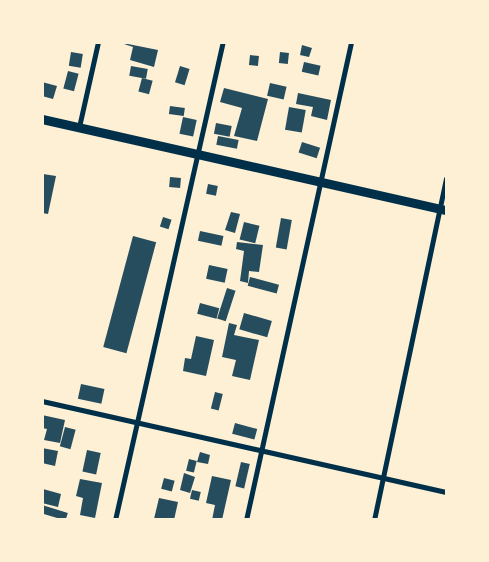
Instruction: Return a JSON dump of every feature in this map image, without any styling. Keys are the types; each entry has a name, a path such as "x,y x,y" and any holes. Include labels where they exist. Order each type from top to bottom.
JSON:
{"street":[{"path":"79,127 98,42"},
{"path":"115,520 196,154 223,42"},
{"path":"246,520 351,42"},
{"path":"42,119 443,210"},
{"path":"374,520 443,210 446,178"},
{"path":"42,401 136,424 446,492"}],"building":[{"path":"118,42 158,50 154,67 130,60 133,47"},
{"path":"302,45 312,48 309,57 300,55"},
{"path":"71,52 83,54 81,68 69,66"},
{"path":"280,52 289,53 288,64 279,63"},
{"path":"250,55 259,56 258,66 249,65"},
{"path":"304,62 321,66 318,76 302,72"},
{"path":"131,66 148,69 146,79 129,76"},
{"path":"180,66 190,69 185,85 175,82"},
{"path":"68,71 79,74 74,91 63,88"},
{"path":"142,78 153,81 149,94 138,92"},
{"path":"42,82 57,86 53,99 42,96"},
{"path":"270,83 287,87 284,99 267,96"},
{"path":"224,88 268,99 257,141 234,136 242,108 220,102"},
{"path":"298,93 331,100 327,120 311,116 313,107 296,104"},
{"path":"170,106 185,108 184,116 169,114"},
{"path":"289,107 306,110 302,133 285,130"},
{"path":"183,117 197,120 193,137 179,134"},
{"path":"216,123 232,126 230,137 214,134"},
{"path":"218,136 239,140 237,149 216,145"},
{"path":"302,142 320,148 317,158 299,152"},
{"path":"43,174 56,176 48,214 42,213"},
{"path":"170,177 181,178 180,188 169,187"},
{"path":"208,184 218,186 216,196 206,194"},
{"path":"231,212 240,214 235,233 225,230"},
{"path":"163,217 172,220 168,229 160,227"},
{"path":"281,218 292,220 287,249 276,248"},
{"path":"244,222 260,226 255,243 240,239"},
{"path":"200,231 223,236 221,246 198,241"},
{"path":"133,236 156,242 126,353 103,347"},
{"path":"237,242 263,245 259,272 249,271 248,283 240,281 244,251 236,249"},
{"path":"209,265 228,269 225,283 206,279"},
{"path":"250,277 279,285 277,293 248,286"},
{"path":"227,288 236,291 226,321 217,318"},
{"path":"200,303 219,308 216,319 197,314"},
{"path":"244,313 272,321 267,337 239,329"},
{"path":"229,323 237,325 234,335 259,340 250,380 232,376 236,360 222,357"},
{"path":"196,336 214,340 206,376 183,371 185,358 191,359"},
{"path":"81,384 104,389 101,404 78,399"},
{"path":"215,392 223,394 219,410 211,408"},
{"path":"42,415 65,420 60,443 44,440 47,429 42,428"},
{"path":"235,423 257,429 254,440 232,434"},
{"path":"65,427 76,430 70,449 60,446"},
{"path":"42,448 58,451 55,466 42,463"},
{"path":"87,450 101,453 96,474 82,472"},
{"path":"200,452 210,455 208,464 197,462"},
{"path":"189,459 197,461 194,473 186,471"},
{"path":"241,462 250,464 244,488 235,486"},
{"path":"184,473 195,477 190,493 180,490"},
{"path":"212,476 231,480 222,520 212,520 215,505 206,503"},
{"path":"164,478 175,481 172,491 161,489"},
{"path":"80,479 102,483 95,518 80,515 83,498 76,496"},
{"path":"43,489 61,494 58,507 42,503"},
{"path":"192,490 201,492 199,501 190,499"},
{"path":"159,498 178,502 174,520 154,519"},
{"path":"42,505 68,513 66,520 64,520 42,513"}]}
